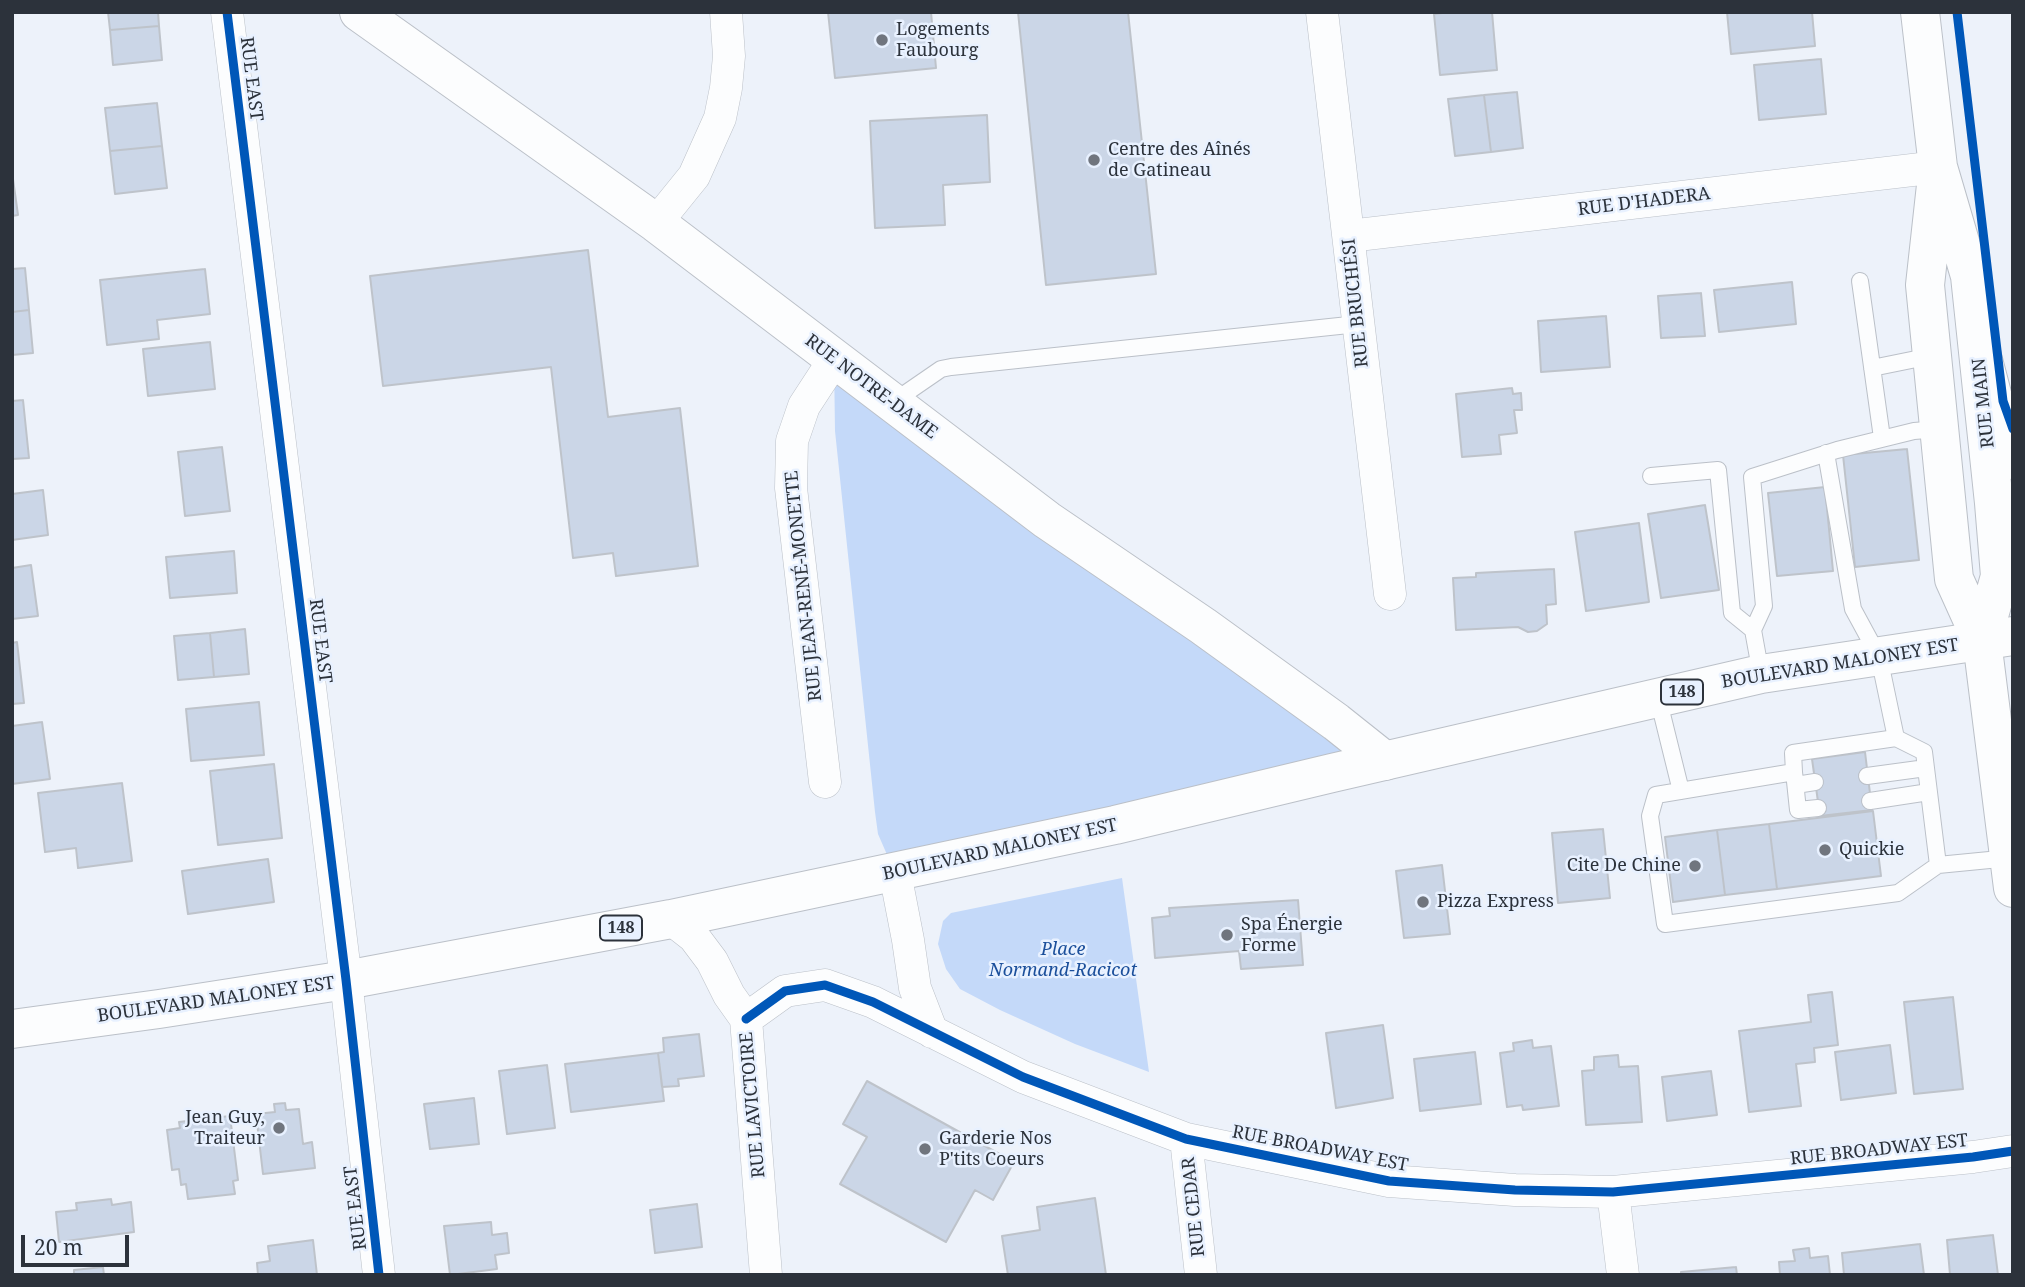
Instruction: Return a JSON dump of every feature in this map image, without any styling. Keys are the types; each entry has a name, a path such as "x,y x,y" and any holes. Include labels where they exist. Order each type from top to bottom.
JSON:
{"street":[{"name":"RUE EAST","path":"227,12 346,981 379,1275"},
{"name":"RUE NOTRE-DAME","path":"359,12 656,223 1047,520 1214,634 1385,761"},
{"path":"656,223 694,176 720,118 729,56 726,12"},
{"name":"RUE BRUCHÉSI","path":"1322,12 1390,594"},
{"name":"RUE MAIN","path":"1920,12 1938,167 1970,276 1977,337 2000,576 1997,639 2011,868"},
{"name":"RUE D'HADERA","path":"1349,236 1938,167"},
{"name":"RUE MAIN","path":"1938,167 1925,285 1954,579 1997,639"},
{"path":"1977,337 2002,432 2013,460"},
{"name":"RUE JEAN-RENÉ-MONETTE","path":"825,782 791,488 792,441 804,406 834,360"},
{"name":"BOULEVARD MALONEY EST","path":"12,1029 346,981 671,919 1115,825 1761,674 1997,639"},
{"path":"895,873 915,988 932,1032"},
{"name":"RUE LAVICTOIRE","path":"671,919 694,937 746,1019 766,1275"},
{"name":"RUE BROADWAY EST","path":"746,1019 785,991 825,985 873,1002 1023,1077 1186,1139 1389,1181 1515,1190 1613,1192 2013,1151"},
{"name":"RUE CEDAR","path":"1186,1139 1201,1275"},
{"path":"1613,1192 1623,1275"}],"lane":[{"path":"1860,281 1882,438"},
{"path":"893,402 941,369 951,367 1358,324"},
{"path":"1872,368 1932,356"},
{"path":"1761,674 1753,630 1764,606 1752,477 1882,438 1939,429"},
{"path":"1826,453 1853,609 1879,657 1896,738"},
{"path":"1651,477 1718,470 1732,613 1753,630"},
{"path":"1658,698 1681,791"},
{"path":"1818,808 1798,810 1793,752 1896,738 1924,752 1938,865"},
{"path":"1867,776 1926,768"},
{"path":"1815,782 1795,778 1657,795 1650,816 1665,924 1898,893 1938,865 2011,868"},
{"path":"1870,801 1929,792"}],"green space":[{"path":"834,360 1385,761 895,873 878,834 875,812 835,431"},
{"name":"Place Normand-Racicot","path":"1122,878 1149,1072 1075,1044 1000,1010 960,989 946,969 938,944 943,921 951,913"}],"building":[{"path":"108,12 158,12 159,26 110,30"},
{"name":"Logements Faubourg","path":"828,12 931,12 936,68 835,78"},
{"path":"1018,12 1128,12 1156,274 1046,285"},
{"path":"1492,12 1497,70 1440,75 1434,14"},
{"path":"1727,12 1812,12 1815,46 1731,54"},
{"path":"159,26 162,60 113,65 110,30"},
{"path":"1821,59 1826,114 1759,120 1754,65"},
{"path":"1517,92 1523,148 1491,152 1484,95"},
{"path":"1484,95 1491,152 1455,156 1448,99"},
{"path":"157,103 162,146 110,151 105,108"},
{"path":"987,115 990,182 943,185 945,225 875,228 870,121"},
{"path":"162,146 167,188 115,194 110,151"},
{"path":"12,172 18,215 12,216"},
{"path":"588,250 608,417 680,408 698,566 616,576 613,553 573,558 551,367 383,386 370,276"},
{"path":"25,268 29,310 12,312 12,269"},
{"path":"205,269 210,314 157,320 159,339 107,345 100,280"},
{"path":"1792,282 1796,324 1719,332 1714,290"},
{"path":"1701,293 1705,336 1661,338 1658,296"},
{"path":"29,310 33,353 12,355 12,312"},
{"path":"1606,316 1610,367 1541,372 1538,321"},
{"path":"210,342 215,389 148,396 143,349"},
{"path":"1512,388 1513,394 1521,393 1522,410 1514,410 1517,433 1499,435 1501,454 1462,457 1456,394"},
{"path":"23,400 29,458 12,459 12,401"},
{"path":"222,447 230,511 185,516 178,452"},
{"path":"1907,449 1919,560 1855,567 1843,455"},
{"path":"1825,487 1833,571 1777,576 1768,493"},
{"path":"43,490 48,535 12,540 12,494"},
{"path":"1705,505 1719,590 1661,598 1648,514"},
{"path":"1639,523 1649,602 1586,611 1575,532"},
{"path":"234,551 237,593 170,598 166,557"},
{"path":"31,565 38,616 12,619 12,568"},
{"path":"1554,569 1556,604 1546,605 1547,624 1537,631 1528,632 1518,627 1456,630 1453,578 1476,577 1476,573"},
{"path":"245,629 249,674 214,677 210,633"},
{"path":"210,633 214,677 178,680 174,636"},
{"path":"17,642 24,703 12,704 12,643"},
{"path":"259,702 264,755 191,761 186,709"},
{"path":"42,722 50,779 12,784 12,726"},
{"path":"1865,752 1872,810 1820,816 1812,759"},
{"path":"274,764 282,838 218,845 210,771"},
{"path":"122,783 132,861 78,868 76,848 45,852 38,793"},
{"name":"Quickie","path":"1873,811 1881,876 1777,889 1769,824"},
{"path":"1769,824 1777,889 1725,895 1717,830"},
{"path":"1603,829 1610,898 1558,903 1552,833"},
{"name":"Cite De Chine","path":"1717,830 1725,895 1673,902 1665,837"},
{"path":"268,859 274,902 188,914 182,871"},
{"name":"Pizza Express","path":"1442,865 1450,934 1404,938 1396,871"},
{"name":"Spa Énergie Forme","path":"1298,900 1303,965 1241,969 1239,951 1155,958 1152,918 1170,916 1169,908"},
{"path":"1832,992 1838,1045 1814,1048 1815,1062 1796,1064 1801,1106 1749,1112 1739,1031 1811,1022 1808,995"},
{"path":"1953,997 1963,1089 1914,1094 1904,1002"},
{"path":"1383,1025 1393,1098 1336,1108 1326,1033"},
{"path":"699,1034 704,1076 678,1079 679,1086 662,1087 658,1053 664,1052 663,1038"},
{"path":"1532,1040 1533,1048 1551,1046 1559,1106 1523,1110 1522,1105 1507,1107 1500,1053 1514,1051 1513,1043"},
{"path":"1890,1045 1896,1093 1841,1100 1835,1052"},
{"path":"1475,1052 1481,1104 1420,1111 1414,1059"},
{"path":"658,1053 664,1101 571,1112 565,1064"},
{"path":"1618,1055 1619,1067 1638,1066 1642,1122 1586,1125 1582,1071 1594,1070 1594,1057"},
{"path":"547,1065 555,1128 507,1134 499,1071"},
{"path":"1711,1071 1717,1115 1667,1121 1662,1077"},
{"name":"Garderie Nos P'tits Coeurs","path":"867,1081 1014,1162 993,1200 975,1190 946,1242 840,1184 867,1137 843,1124"},
{"path":"474,1098 479,1144 430,1149 424,1104"},
{"name":"Jean Guy, Traiteur","path":"285,1103 286,1110 299,1109 303,1144 312,1142 315,1168 263,1174 256,1114 275,1112 274,1104"},
{"path":"230,1116 238,1180 233,1181 235,1194 188,1199 186,1184 181,1185 179,1169 172,1170 167,1130 180,1128 179,1122"},
{"path":"1095,1198 1106,1275 1008,1275 1002,1236 1040,1230 1037,1207"},
{"path":"111,1199 112,1205 131,1202 134,1232 59,1242 56,1212 77,1210 76,1203"},
{"path":"697,1204 702,1247 655,1253 650,1210"},
{"path":"491,1222 492,1235 507,1233 509,1253 495,1255 497,1269 450,1275 444,1226"},
{"path":"1993,1235 1998,1275 1950,1275 1947,1240"},
{"path":"313,1240 317,1275 258,1275 257,1263 270,1261 268,1246"},
{"path":"1920,1244 1924,1275 1844,1275 1842,1253"},
{"path":"1809,1248 1810,1258 1828,1256 1830,1275 1780,1275 1779,1262 1795,1261 1793,1250"},
{"path":"103,1267 104,1275 74,1275 74,1270"},
{"path":"1736,1267 1737,1275 1681,1275 1681,1272"}],"cycle path":[{"path":"227,12 346,980 379,1275"},
{"path":"1957,12 2003,401 2013,429"},
{"path":"746,1019 785,991 825,985 873,1002 1023,1077 1186,1139 1389,1181 1515,1190 1613,1192 2013,1151"}],"place":[{"name":"Logements Faubourg","path":"882,40"},
{"name":"Centre des Aînés de Gatineau","path":"1094,160"},
{"name":"Quickie","path":"1825,850"},
{"name":"Cite De Chine","path":"1695,866"},
{"name":"Pizza Express","path":"1423,902"},
{"name":"Spa Énergie Forme","path":"1227,935"},
{"name":"Jean Guy, Traiteur","path":"279,1128"},
{"name":"Garderie Nos P'tits Coeurs","path":"925,1149"}]}
